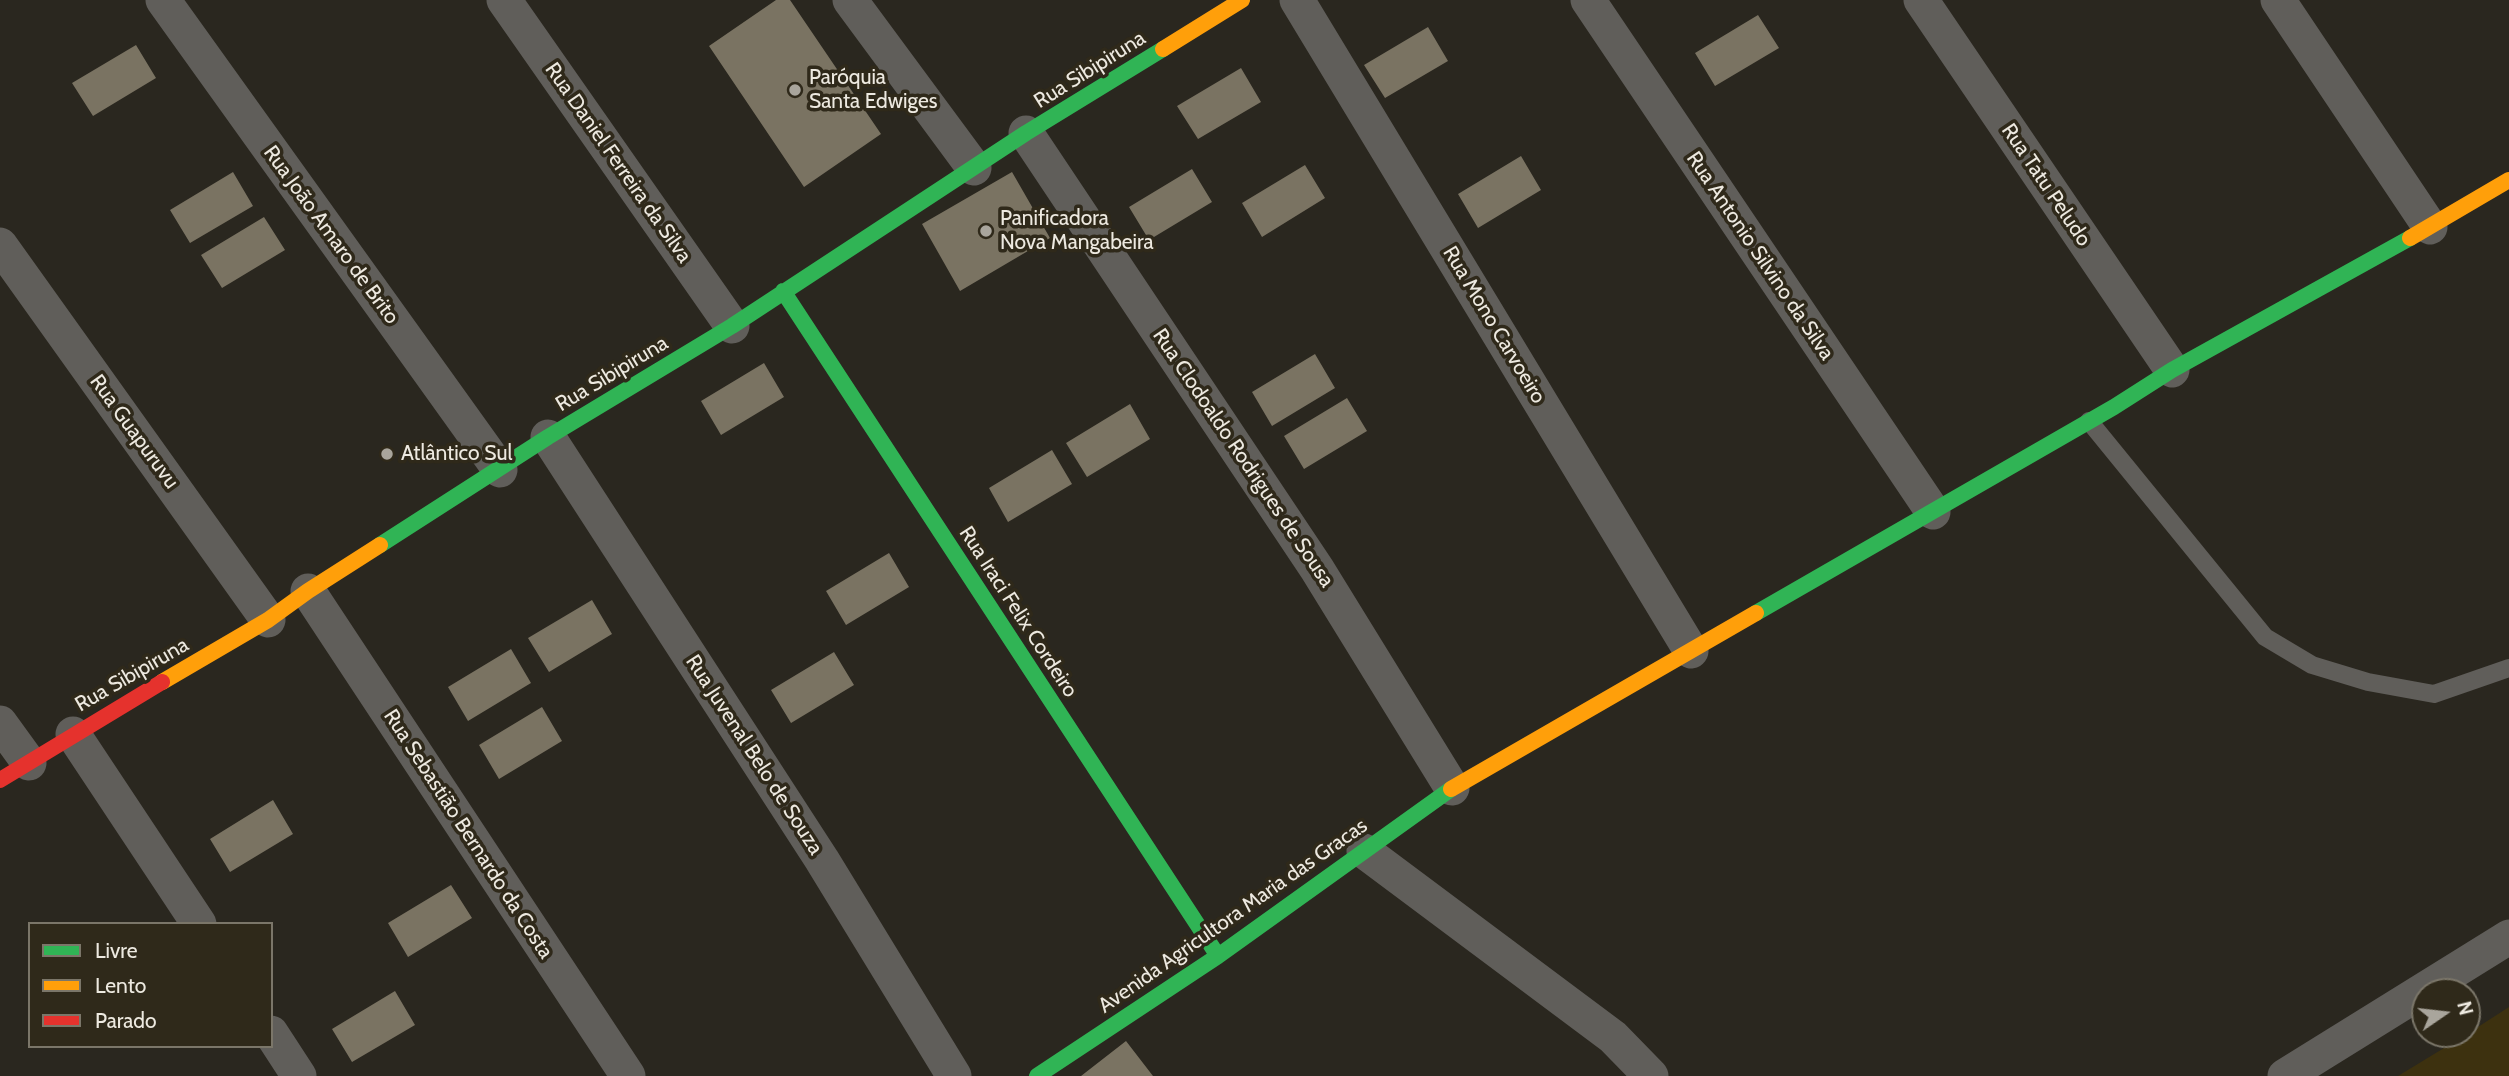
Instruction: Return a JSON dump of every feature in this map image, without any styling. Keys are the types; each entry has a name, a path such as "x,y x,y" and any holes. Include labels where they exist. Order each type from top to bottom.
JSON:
{"street":[{"name":"Rua João Amaro de Brito","path":"163,0 500,470"},
{"name":"Rua Daniel Ferreira da Silva","path":"504,0 732,326"},
{"path":"850,0 974,169"},
{"name":"Rua Sibipiruna","path":"14,771 268,620 308,591 548,437 732,326 1026,133 1242,0"},
{"name":"Rua Mono Carvoeiro","path":"1297,0 1691,651"},
{"name":"Rua Antonio Silvino da Silva","path":"1588,0 1933,512"},
{"name":"Rua Tatu Peludo","path":"1921,0 2172,370"},
{"path":"2278,0 2430,227"},
{"name":"Rua Clodoaldo Rodrigues de Sousa","path":"1026,133 1317,569 1452,788"},
{"name":"Avenida Agricultora Maria das Gracas","path":"1037,1076 1218,956 1452,788 1933,512 2172,370 2430,227 2509,180"},
{"name":"Rua Guapuruvu","path":"0,245 268,620"},
{"name":"Rua Iraci Felix Cordeiro","path":"783,291 1218,956"},
{"name":"Rua Juvenal Belo de Souza","path":"548,437 822,860 954,1076"},
{"name":"Rua Sebastião Bernardo da Costa","path":"308,591 628,1076"},
{"path":"0,723 14,771"},
{"path":"73,734 198,922"},
{"path":"1364,851 1613,1037 1651,1076"},
{"path":"2286,1076 2509,937"},
{"path":"273,1036 299,1076"}],"lane":[{"path":"2089,421 2265,637 2312,665 2368,682 2434,694 2509,668"}],"shaded area":[{"path":"2509,1007 2509,1076 2398,1076 2444,1048 2481,1048 2481,1025"}],"building":[{"name":"Paróquia Santa Edwiges","path":"776,0 790,0 881,134 804,187 709,46"},
{"path":"1758,15 1779,48 1715,86 1695,53"},
{"path":"1428,27 1448,61 1385,98 1364,65"},
{"path":"136,45 156,78 93,116 72,83"},
{"path":"1241,68 1261,102 1198,139 1177,106"},
{"path":"1521,156 1541,190 1478,228 1458,194"},
{"path":"1305,165 1325,198 1262,237 1242,203"},
{"path":"1192,169 1212,202 1149,240 1129,207"},
{"path":"233,172 253,206 190,243 170,210"},
{"name":"Panificadora Nova Mangabeira","path":"1012,172 1050,238 960,291 922,224"},
{"path":"264,217 285,250 222,288 201,255"},
{"path":"1315,354 1335,388 1272,426 1252,392"},
{"path":"764,363 784,397 721,435 701,401"},
{"path":"1347,398 1367,431 1304,469 1284,436"},
{"path":"1130,404 1150,439 1087,477 1066,443"},
{"path":"1052,450 1072,484 1008,522 989,488"},
{"path":"889,553 909,587 846,625 826,591"},
{"path":"592,600 612,634 549,672 528,638"},
{"path":"511,649 531,683 468,721 448,687"},
{"path":"834,652 854,685 791,723 771,690"},
{"path":"542,707 562,741 499,779 479,745"},
{"path":"273,800 293,834 230,872 210,839"},
{"path":"451,885 472,918 408,957 388,923"},
{"path":"395,991 415,1025 352,1062 332,1029"},
{"path":"1126,1041 1153,1076 1081,1076"}],"traffic: fast":[{"path":"380,545 548,437 732,326 1026,133 1163,49"},
{"path":"1756,613 2114,407 2172,370 2410,238"},
{"path":"783,291 1218,956"},
{"path":"1037,1076 1218,956 1451,789"}],"traffic: slow":[{"path":"1163,49 1242,0"},
{"path":"2410,238 2509,180"},
{"path":"162,682 268,620 380,545"},
{"path":"1451,789 1756,613"}],"traffic: jam":[{"path":"0,780 162,682"}],"place":[{"name":"Paróquia Santa Edwiges","path":"795,90"},
{"name":"Panificadora Nova Mangabeira","path":"986,231"},
{"name":"Atlântico Sul","path":"387,454"}]}
